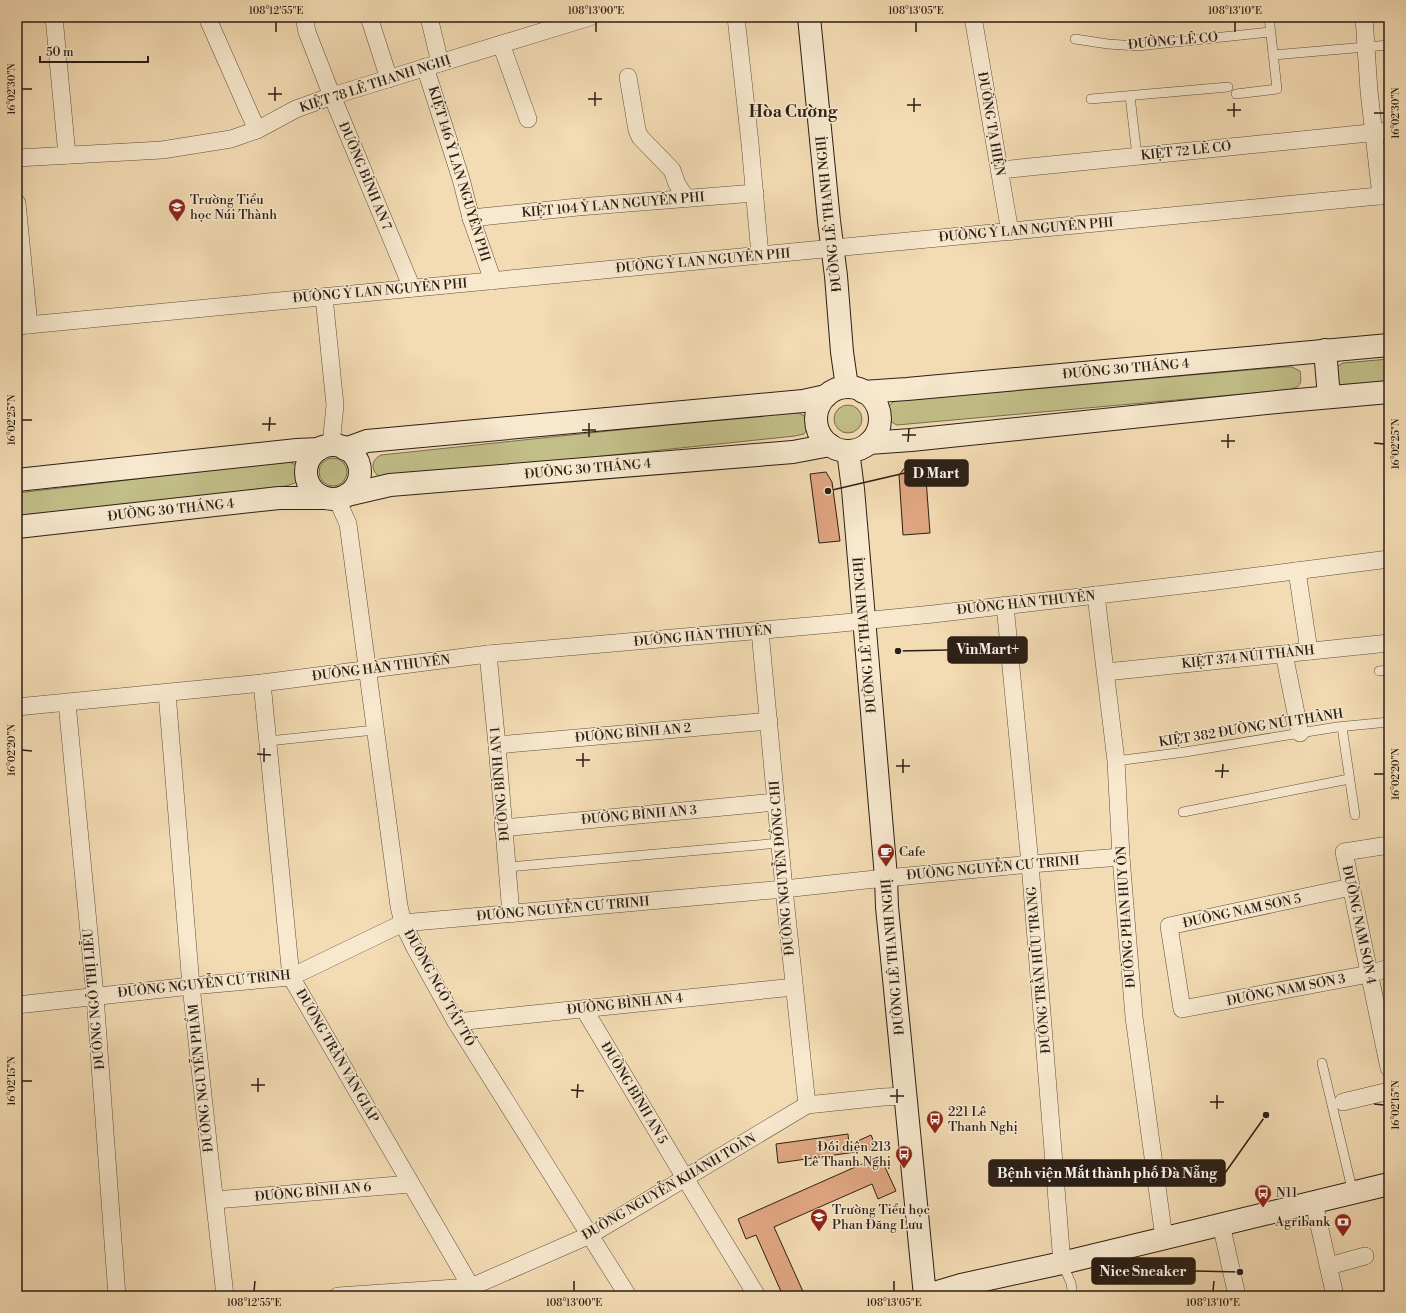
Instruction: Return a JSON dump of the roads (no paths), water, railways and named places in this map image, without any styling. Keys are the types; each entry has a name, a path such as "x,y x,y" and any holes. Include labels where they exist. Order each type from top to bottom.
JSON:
{"street":[{"path":"54,17 67,155"},
{"path":"207,17 257,130"},
{"name":"ĐƯỜNG BÌNH AN 7","path":"304,17 307,32 332,96 412,288"},
{"path":"369,17 389,79"},
{"path":"429,17 433,65"},
{"name":"KIỆT 78 LÊ THANH NGHỊ","path":"17,158 162,150 231,139 257,130 296,109 332,96 590,17"},
{"path":"736,17 750,143 760,255"},
{"name":"ĐƯỜNG LÊ THANH NGHỊ","path":"809,17 828,213 833,248 842,352 855,389"},
{"name":"ĐƯỜNG TẠ HIỆN","path":"973,17 978,54 1010,232"},
{"path":"1364,17 1366,47 1381,132 1385,196"},
{"path":"502,44 528,119"},
{"name":"KIỆT 146 Ỷ LAN NGUYÊN PHI","path":"433,65 471,218 493,281"},
{"path":"628,77 637,130 640,137 672,170 677,184 686,198"},
{"name":"KIỆT 72 LÊ CƠ","path":"1000,170 1381,132"},
{"name":"KIỆT 104 Ỷ LAN NGUYÊN PHI","path":"471,218 755,193"},
{"name":"ĐƯỜNG Ỷ LAN NGUYÊN PHI","path":"23,325 1385,196"},
{"path":"17,203 23,325"},
{"path":"324,297 335,405 332,448"},
{"name":"ĐƯỜNG 30 THÁNG 4","path":"855,389 907,389 1389,345"},
{"path":"1325,350 1329,397"},
{"path":"855,389 870,397 875,404 880,420 878,429 874,437 862,448 839,448 823,439 818,431 816,422 818,408 826,396 831,392 855,389"},
{"path":"868,443 911,440 1389,392"},
{"path":"17,480 297,450 332,448 353,454 358,462 360,472 356,485 336,498 317,494 310,488 306,480 305,471 307,462 312,455 332,448 367,441 790,402 826,396"},
{"name":"ĐƯỜNG LÊ THANH NGHỊ","path":"839,448 853,489 888,914 925,1296"},
{"name":"ĐƯỜNG 30 THÁNG 4","path":"17,527 279,498 336,498 390,485 839,448"},
{"name":"ĐƯỜNG NGÔ TẤT TỐ","path":"336,498 348,524 399,906 403,923 456,1022 628,1296"},
{"name":"ĐƯỜNG HÀN THUYÊN","path":"17,707 262,683 488,654 760,631 1005,605 1389,559"},
{"path":"1297,571 1309,651"},
{"name":"ĐƯỜNG PHAN HUY ÔN","path":"1096,595 1116,761 1121,857 1134,1016 1164,1238"},
{"name":"ĐƯỜNG TRẦN HỮU TRANG","path":"1005,605 1030,864 1062,1263"},
{"name":"ĐƯỜNG NGUYỄN ĐỔNG CHI","path":"760,631 784,889 807,1105"},
{"name":"KIỆT 374 NÚI THÀNH","path":"1106,672 1389,643"},
{"name":"ĐƯỜNG BÌNH AN 1","path":"488,654 511,914"},
{"path":"1284,654 1300,733"},
{"name":"ĐƯỜNG TRẦN VĂN GIÁP","path":"262,683 291,977 471,1287"},
{"name":"ĐƯỜNG NGUYỄN PHẨM","path":"167,693 191,986 225,1296"},
{"name":"ĐƯỜNG NGÔ THỊ LIỄU","path":"67,702 95,996 117,1296"},
{"name":"ĐƯỜNG BÌNH AN 2","path":"497,745 769,721"},
{"name":"ĐƯỜNG BÌNH AN 3","path":"503,828 776,802"},
{"name":"ĐƯỜNG NAM SƠN 4","path":"1389,845 1344,852 1389,1068"},
{"name":"ĐƯỜNG NGUYỄN CƯ TRINH","path":"17,1005 191,986 291,977 403,923 784,889 1030,864 1121,857"},
{"name":"ĐƯỜNG NAM SƠN 5","path":"1182,1009 1168,926 1351,887"},
{"name":"ĐƯỜNG NAM SƠN 3","path":"1182,1009 1369,974 1389,968"},
{"name":"ĐƯỜNG BÌNH AN 4","path":"456,1022 794,987"},
{"name":"ĐƯỜNG BÌNH AN 5","path":"584,1009 757,1296"},
{"path":"1343,1102 1389,1091"},
{"name":"ĐƯỜNG NGUYỄN KHÁNH TOÀN","path":"338,1296 471,1287 590,1235 807,1105 906,1096"},
{"name":"ĐƯỜNG BÌNH AN 6","path":"215,1200 411,1184"},
{"path":"925,1296 961,1285 1062,1263 1389,1184"},
{"path":"1314,1203 1335,1296"},
{"path":"1221,1224 1237,1296"},
{"path":"1328,1266 1365,1256"}],"lane":[{"path":"1236,94 1277,89 1269,17"},
{"name":"ĐƯỜNG LÊ CƠ","path":"1075,39 1108,44 1137,46 1270,32"},
{"path":"1273,55 1389,44"},
{"path":"1091,98 1228,87"},
{"path":"1130,96 1137,156"},
{"path":"1379,671 1389,670"},
{"name":"KIỆT 382 ĐƯỜNG NÚI THÀNH","path":"1116,761 1185,752 1300,733 1389,722"},
{"path":"1342,727 1355,815"},
{"path":"268,741 375,730"},
{"path":"1183,812 1349,779"},
{"path":"507,867 780,843"},
{"path":"1322,1063 1353,1193"},
{"path":"1062,1263 1071,1283 1073,1296"}],"place":[{"name":"Trường Tiểu học Núi Thành","path":"177,222"},
{"name":"D Mart","path":"828,491"},
{"name":"VinMart+","path":"898,651"},
{"name":"Cafe","path":"886,867"},
{"name":"Bệnh viện Mắt thành phố Đà Nẵng","path":"1266,1115"},
{"name":"221 Lê Thanh Nghị","path":"935,1134"},
{"name":"Đối diện 213 Lê Thanh Nghị","path":"904,1169"},
{"name":"N11","path":"1263,1208"},
{"name":"Trường Tiểu học Phan Đăng Lưu","path":"819,1232"},
{"name":"Agribank","path":"1343,1237"},
{"name":"Nice Sneaker","path":"1240,1272"}],"district":[{"name":"Hòa Cường","path":"793,112"}]}
